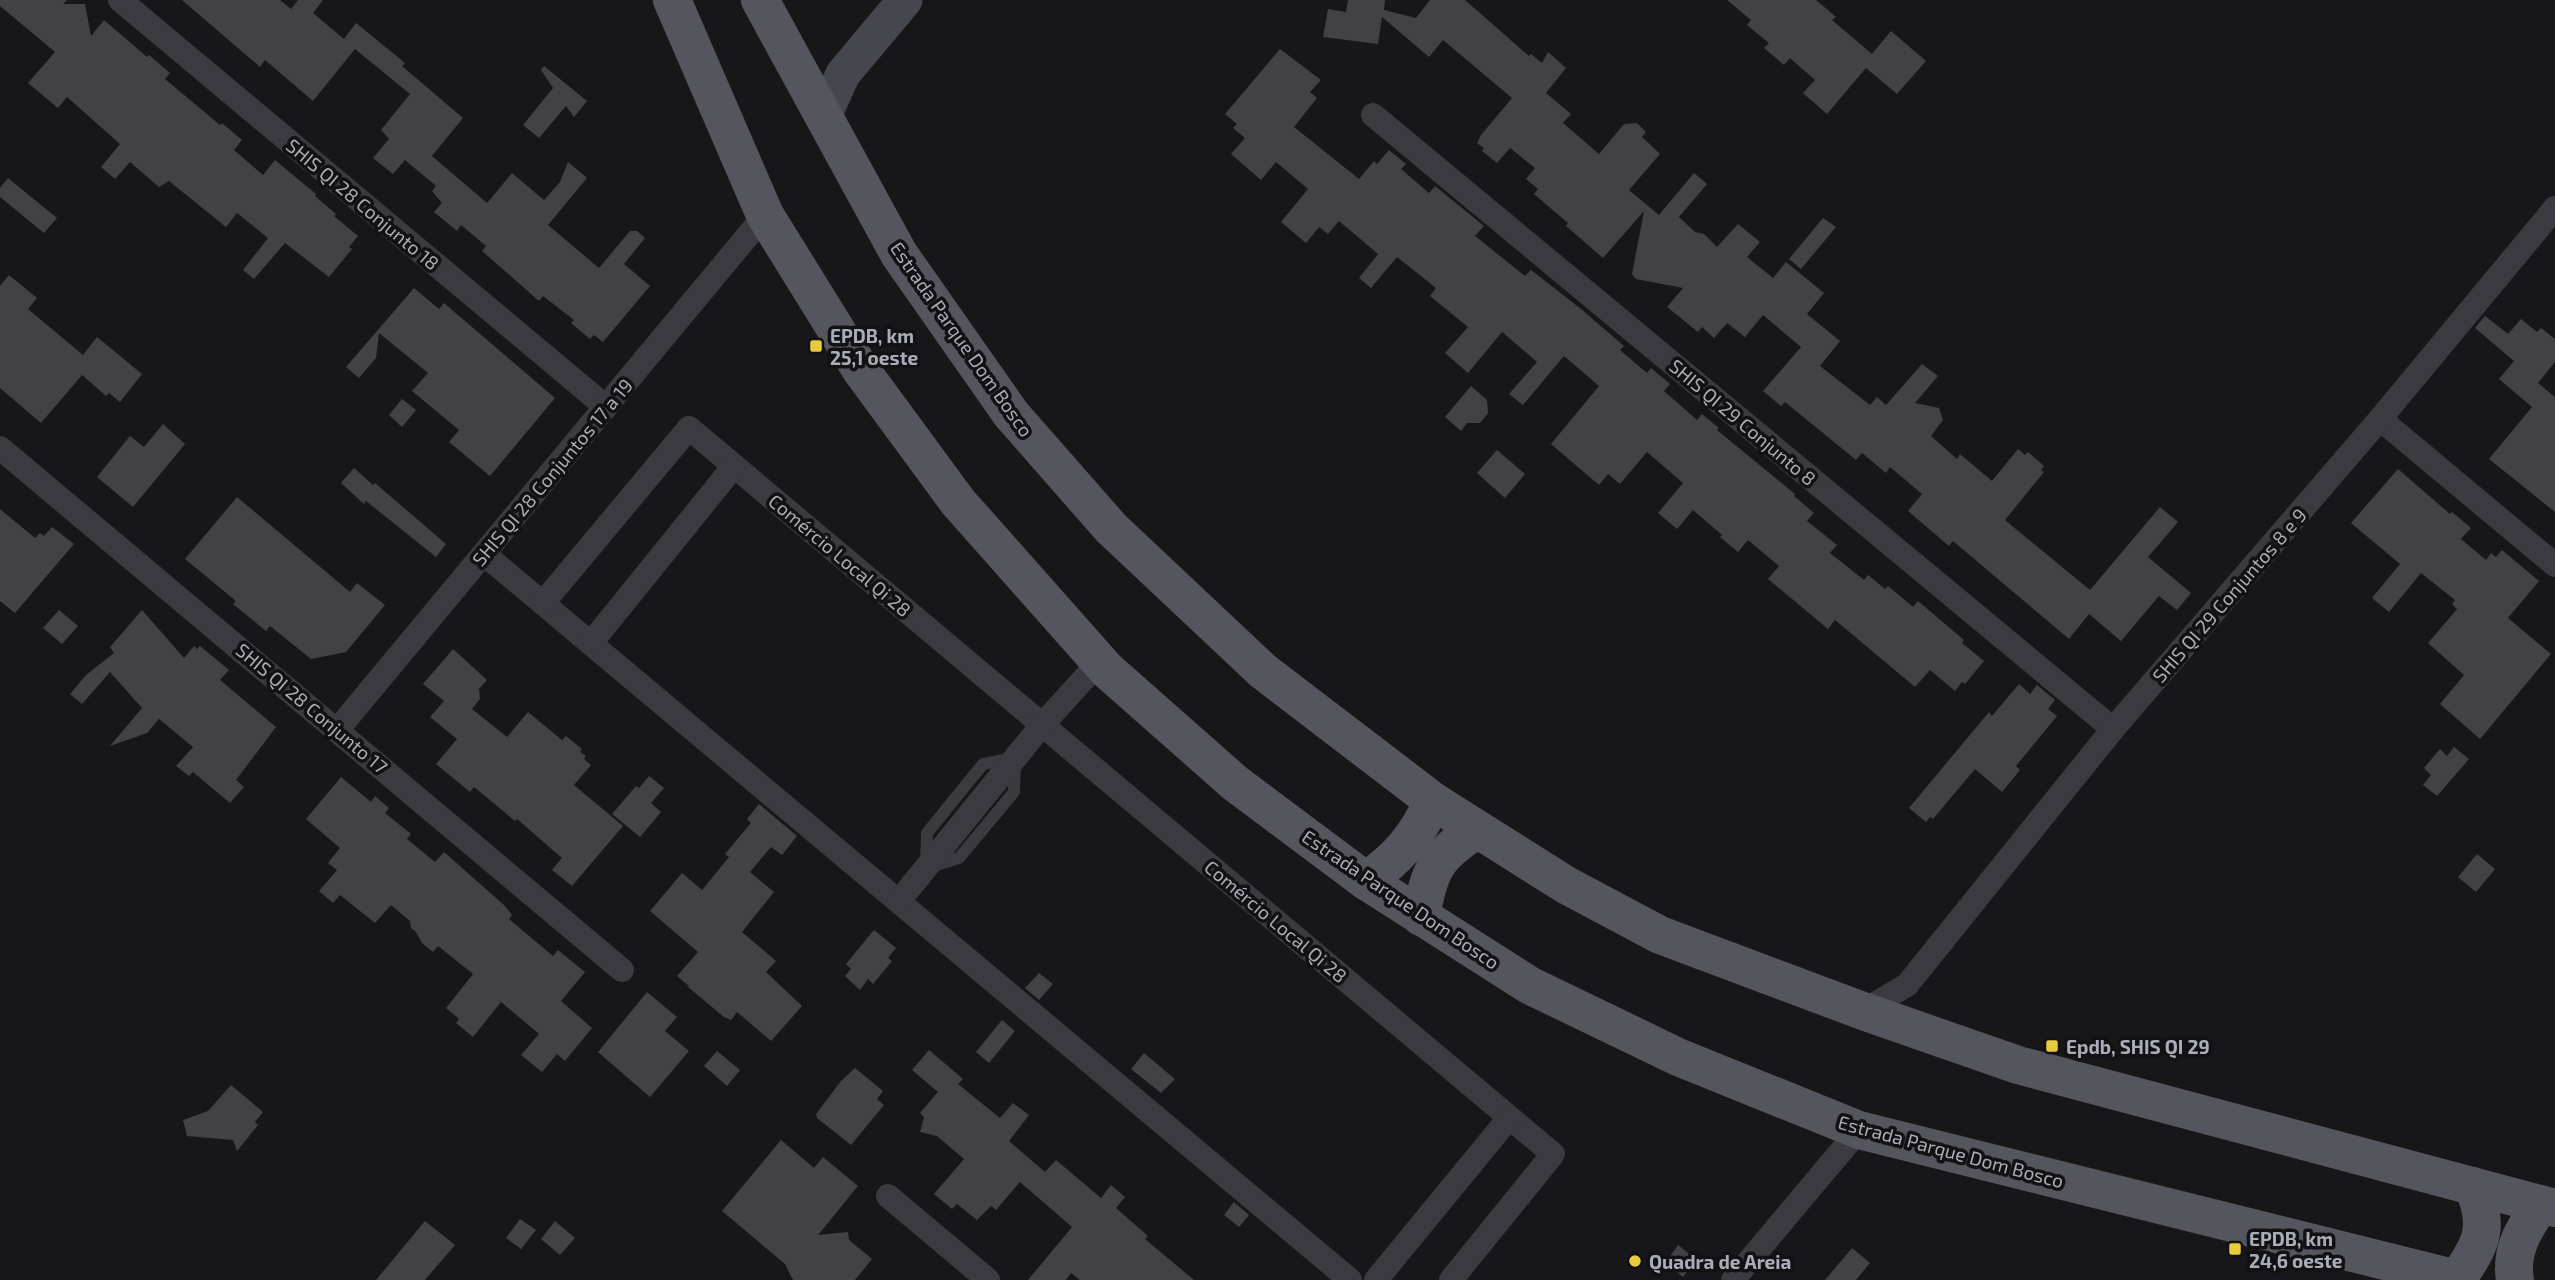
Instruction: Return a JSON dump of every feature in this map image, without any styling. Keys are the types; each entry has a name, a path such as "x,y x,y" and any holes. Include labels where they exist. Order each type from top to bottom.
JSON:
{"main road":[{"name":"Estrada Parque Dom Bosco","path":"672,0 765,215 862,370 958,502 1096,664 1235,783 1366,881 1529,985 1678,1056 1859,1130 2459,1279"},
{"name":"Estrada Parque Dom Bosco","path":"760,0 899,254 1011,414 1111,528 1263,671 1433,801 1566,885 1660,935 1863,1011 2018,1065 2547,1207"},
{"path":"1366,881 1402,851 1421,828 1433,801"},
{"path":"1421,917 1426,886 1437,864 1451,846 1477,830"},
{"path":"2459,1279 2476,1253 2483,1224 2481,1205 2473,1186"},
{"path":"2515,1280 2513,1267 2518,1238 2547,1207"}],"street":[{"name":"SHIS QI 28 Conjunto 18","path":"120,0 606,407"},
{"path":"824,116 843,75 905,0"},
{"path":"806,82 843,75"},
{"name":"SHIS QI 29 Conjunto 8","path":"1373,115 2113,729"},
{"name":"SHIS QI 29 Conjuntos 8 e 9","path":"1863,1011 1907,985 2113,729 2380,419 2555,208"},
{"name":"SHIS QI 28 Conjuntos 17 a 19","path":"338,729 765,215"},
{"path":"2380,419 2555,565"},
{"name":"Comércio Local Qi 28","path":"543,603 689,428 1553,1154 1451,1280"},
{"name":"SHIS QI 28 Conjunto 17","path":"0,448 622,970"},
{"path":"591,643 734,466"},
{"path":"484,554 1350,1280"},
{"path":"899,901 1042,725 1096,664"},
{"path":"1907,985 1907,1027"},
{"path":"1376,1280 1509,1118"},
{"path":"1733,1280 1859,1130"},
{"path":"888,1196 988,1280"}],"building":[{"path":"0,0 67,0 63,4 85,4 91,36 104,20 147,57 149,55 170,73 165,79 242,140 234,150 263,175 275,160 316,194 315,196 336,214 334,216 358,236 349,247 352,249 329,277 285,243 254,279 243,270 268,238 237,213 226,227 169,181 159,187 130,162 115,179 101,167 120,144 67,97 58,108 28,83 55,52 0,6"},
{"path":"182,0 280,0 291,9 298,0 323,0 313,13 344,39 356,23 405,63 402,66 463,118 432,156 487,203 512,173 544,200 560,182 568,162 587,178 548,225 599,268 630,231 637,231 645,238 624,264 650,286 603,342 594,335 590,339 571,323 574,320 543,296 539,301 482,251 486,246 461,225 457,231 434,212 442,203 432,191 436,186 405,160 393,174 373,158 389,139 381,130 410,94 355,49 313,101 265,60 260,67"},
{"path":"1348,0 1385,0 1384,10 1416,18 1430,0 1465,0 1529,56 1531,54 1542,63 1548,52 1566,68 1546,93 1571,114 1563,123 1599,154 1624,124 1637,123 1646,132 1642,137 1660,154 1629,190 1659,215 1694,173 1707,184 1679,217 1695,232 1704,234 1717,247 1738,224 1760,242 1747,257 1773,278 1786,262 1824,293 1807,314 1840,341 1820,366 1870,405 1877,397 1886,405 1922,364 1938,376 1915,403 1939,408 1943,420 1931,436 1957,459 1960,454 1992,481 2018,449 2025,455 2028,452 2044,466 2041,470 2044,472 2005,520 2090,590 2160,507 2178,522 2148,557 2191,593 2177,610 2159,596 2121,641 2089,614 2069,639 1953,541 1949,546 1908,511 1922,494 1890,467 1886,473 1862,453 1856,460 1785,402 1781,406 1763,391 1801,347 1763,315 1745,337 1727,323 1714,338 1702,327 1698,332 1667,307 1683,288 1636,279 1632,274 1644,211 1603,258 1534,194 1538,189 1526,179 1535,168 1510,148 1497,163 1482,151 1484,148 1477,143 1481,135 1512,98 1443,40 1429,57 1382,17 1378,44 1323,37 1328,9 1346,12"},
{"path":"1727,0 1816,0 1836,17 1832,20 1872,54 1891,31 1926,61 1897,94 1866,68 1827,114 1803,93 1815,80 1790,58 1784,65 1764,48 1769,43 1747,25 1751,20"},
{"path":"1280,49 1321,80 1310,92 1317,98 1294,127 1359,179 1374,161 1377,164 1389,150 1406,164 1401,169 1429,193 1435,186 1484,226 1475,236 1525,276 1531,270 1581,309 1624,346 1620,350 1647,373 1651,368 1670,384 1664,391 1697,420 1702,414 1719,428 1717,430 1795,494 1794,496 1814,513 1807,521 1837,545 1830,553 1864,580 1868,575 1885,589 1888,586 1913,607 1918,601 1964,640 1962,643 1984,661 1965,684 1962,682 1955,691 1930,670 1915,687 1835,620 1828,629 1768,579 1779,566 1748,540 1738,552 1693,510 1677,529 1658,513 1683,483 1647,452 1620,484 1608,474 1599,485 1551,444 1599,386 1564,356 1523,405 1509,394 1537,362 1502,332 1468,373 1445,353 1468,327 1430,296 1436,288 1397,257 1371,288 1359,278 1378,254 1339,221 1328,234 1319,227 1306,243 1281,222 1308,189 1276,162 1261,180 1231,154 1245,138 1233,128 1237,124 1225,114"},
{"path":"544,66 587,101 574,117 566,106 539,138 523,125 553,88 541,70"},
{"path":"8,178 57,218 44,233 0,197 0,188"},
{"path":"1823,218 1836,227 1801,269 1789,259"},
{"path":"9,275 37,298 28,309 83,355 97,337 142,374 120,402 109,393 106,396 82,375 41,423 0,388 0,286"},
{"path":"414,288 439,309 444,303 555,398 490,476 449,442 459,430 412,391 428,373 379,333 376,358 359,378 346,367"},
{"path":"2485,316 2508,334 2521,319 2537,332 2541,328 2555,339 2555,362 2538,383 2555,397 2555,512 2489,459 2532,407 2499,379 2514,361 2475,328"},
{"path":"1471,386 1487,400 1488,413 1480,423 1467,423 1461,431 1445,417"},
{"path":"402,399 416,410 402,427 389,415"},
{"path":"163,424 185,444 133,507 97,477 130,436 144,447"},
{"path":"1497,450 1525,474 1505,498 1477,473"},
{"path":"354,468 446,544 436,557 366,501 364,504 341,483"},
{"path":"2398,469 2450,514 2452,512 2471,528 2461,539 2486,560 2491,553 2496,557 2502,550 2539,581 2508,618 2551,654 2480,739 2440,704 2464,675 2428,643 2457,609 2452,604 2455,600 2421,573 2389,612 2372,598 2400,564 2351,523"},
{"path":"237,497 350,592 357,583 385,605 346,652 311,659 270,626 266,631 233,604 236,601 185,559"},
{"path":"0,509 35,538 40,533 44,536 52,527 74,544 15,613 0,601"},
{"path":"59,610 78,626 62,644 43,628"},
{"path":"142,610 184,658 194,646 197,649 200,646 229,670 220,680 276,727 236,780 244,787 230,803 193,772 189,776 176,766 193,747 159,719 147,733 110,746 142,708 110,672 82,704 70,694 86,675 114,653 110,647"},
{"path":"453,649 487,680 479,689 480,699 472,709 507,737 528,712 562,740 566,736 582,749 580,752 591,765 574,785 623,826 572,886 552,870 562,858 517,819 515,821 474,787 470,792 436,764 457,739 430,717 444,701 423,684"},
{"path":"2019,684 2030,694 2037,685 2055,700 2048,709 2057,716 2016,766 2020,770 2002,792 1975,769 1933,819 1930,817 1926,822 1909,808 1989,712 1992,716"},
{"path":"2454,747 2469,759 2437,796 2423,785 2431,775 2424,768 2440,749 2447,756"},
{"path":"649,776 664,788 651,803 661,812 640,837 612,814 636,786 639,788"},
{"path":"341,777 371,802 375,796 389,808 385,813 411,834 407,839 435,862 444,852 504,905 512,915 509,919 553,956 558,950 585,972 561,1001 592,1028 565,1061 557,1054 542,1072 521,1055 539,1034 501,1002 473,1037 456,1023 459,1019 446,1008 473,974 438,946 433,952 422,943 411,928 410,921 391,905 375,923 340,895 333,903 319,891 337,870 328,863 340,848 306,819"},
{"path":"759,804 797,836 782,855 771,847 750,872 774,892 742,932 776,961 766,972 802,1006 771,1041 737,1012 731,1020 724,1017 677,976 698,952 650,911 682,873 702,890 729,857 725,854 751,823 747,819"},
{"path":"2477,854 2495,869 2476,892 2458,877"},
{"path":"874,930 896,948 888,958 892,961 873,984 868,979 860,990 845,976 851,969 846,964"},
{"path":"1039,973 1053,984 1039,1000 1025,988"},
{"path":"647,992 677,1017 665,1031 689,1051 650,1097 598,1052"},
{"path":"1002,1020 1015,1031 989,1063 976,1052"},
{"path":"929,1050 963,1079 958,1084 1000,1118 1013,1103 1029,1115 1009,1141 1045,1172 1056,1160 1101,1198 1111,1185 1125,1197 1116,1208 1148,1236 1145,1239 1194,1280 1080,1280 1071,1273 1066,1280 1028,1280 1072,1227 1020,1182 996,1210 991,1206 977,1220 957,1204 952,1209 934,1194 964,1159 937,1136 920,1132 924,1117 920,1113 938,1092 912,1070"},
{"path":"717,1051 740,1070 727,1086 704,1066"},
{"path":"1144,1053 1175,1079 1161,1093 1131,1069"},
{"path":"855,1068 883,1091 877,1099 884,1105 851,1145 817,1118 816,1114 841,1081"},
{"path":"231,1085 263,1112 255,1122 258,1125 237,1151 233,1140 187,1136 183,1120 208,1111"},
{"path":"781,1140 814,1168 823,1157 858,1186 818,1235 848,1232 849,1240 872,1259 855,1280 793,1280 785,1264 722,1211"},
{"path":"1234,1202 1249,1215 1239,1227 1224,1215"},
{"path":"520,1219 536,1230 521,1249 506,1238"},
{"path":"425,1221 455,1245 425,1280 376,1280"},
{"path":"555,1221 575,1238 560,1255 541,1239"},
{"path":"1678,1245 1696,1259 1683,1277 1665,1263"},
{"path":"1852,1248 1870,1263 1856,1280 1825,1280"}],"place":[{"name":"EPDB, km 25,1 oeste","path":"816,346"},
{"name":"Epdb, SHIS QI 29","path":"2052,1046"},
{"name":"EPDB, km 24,6 oeste","path":"2235,1249"},
{"name":"Quadra de Areia","path":"1635,1261"}]}
